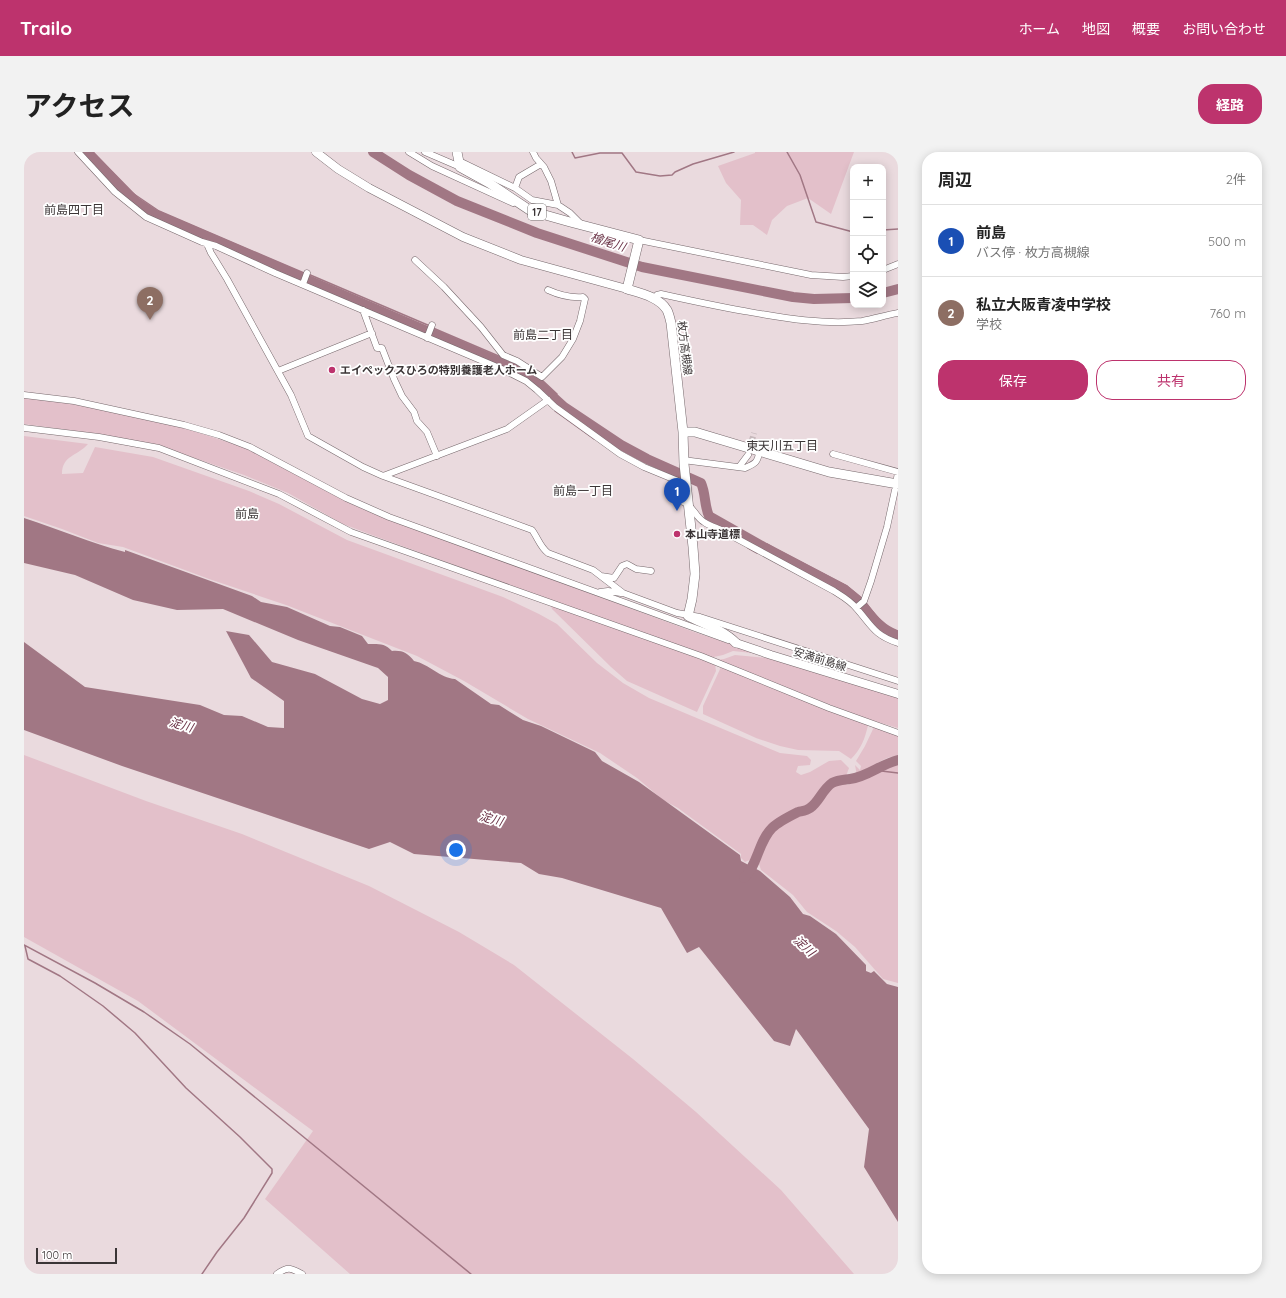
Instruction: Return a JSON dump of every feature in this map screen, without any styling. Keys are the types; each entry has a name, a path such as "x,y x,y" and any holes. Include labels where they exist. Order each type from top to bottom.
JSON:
{"main road":[{"name":"17","path":"458,160 489,183 531,210 583,225 638,244"},
{"path":"628,284 638,244"},
{"name":"枚方高槻線","path":"628,284 643,294 653,298 667,310 671,323 683,432 684,462 695,574 688,616"},
{"path":"683,432 696,432 829,472 897,487"},
{"path":"688,616 718,630 730,637 736,643"}],"street":[{"path":"78,152 116,192 146,216 207,244 216,246 504,370 526,381 555,407 620,454 644,467 676,479 680,485 682,500 688,504 704,522 847,599 873,629 886,639 898,642"},
{"path":"316,152 338,169 369,188 463,237 521,260 628,284"},
{"path":"409,152 432,166 531,210"},
{"path":"425,152 458,160 516,188 532,200 558,205 583,225"},
{"path":"533,152 542,164 551,181 558,205"},
{"path":"516,188 519,177 542,164"},
{"path":"207,244 211,253 228,279 291,395 308,436 362,467 383,476 532,530 543,549 548,553 586,566 623,593"},
{"path":"638,244 810,275 850,276"},
{"path":"415,260 444,287 481,327 503,355 517,361 542,377 562,357 573,339 585,304 585,299 583,297 573,298 548,290"},
{"path":"886,269 898,264"},
{"path":"303,284 307,273"},
{"path":"653,298 657,294 661,294 692,301 806,321 834,322 864,320 898,313"},
{"path":"363,310 377,348 382,348 402,396 414,412 417,421 427,432 437,456"},
{"path":"427,338 432,325"},
{"path":"278,371 372,333"},
{"path":"526,381 531,371"},
{"path":"24,395 74,401 184,425 218,435 250,447 375,512 736,643"},
{"path":"383,476 507,429 548,400"},
{"path":"24,428 99,437 160,448 279,494 351,532 694,654 829,708 898,733"},
{"path":"676,479 684,462 745,468 753,465 758,459 759,452"},
{"path":"833,454 898,472 897,487 887,527 864,601 856,608"},
{"path":"739,467 748,455"},
{"path":"600,575 614,578 622,566 627,564 636,569 651,570"},
{"path":"596,592 608,591 623,593 688,616 700,617 898,681"},
{"name":"安満前島線","path":"736,643 898,694"},
{"path":"277,1274 285,1268 291,1268 302,1274"}],"shaded area":[{"path":"755,152 854,152 831,214 808,198 787,206 772,220 767,235 753,225 740,225 741,200 726,183 718,166"},
{"path":"24,398 73,404 181,427 246,448 356,506 694,632 761,654 733,651 709,658 343,524 288,493 244,475 174,451 134,441 24,424"},
{"path":"24,436 88,444 68,459 63,468 62,474 83,473 95,447 153,457 249,491 279,504 347,540 503,597 539,614 557,624 597,663 623,683 649,698 780,753 807,756 811,760 810,765 798,766 796,772 801,775 810,772 829,761 841,760 849,768 846,776 834,778 807,807 777,820 767,830 757,849 754,851 752,859 745,862 741,858 741,854 678,808 663,800 637,778 600,753 528,719 464,681 417,656 286,605 209,579 123,547 98,543 24,516"},
{"path":"551,605 715,664 716,671 697,712 627,681 552,609"},
{"path":"735,655 777,659 898,698 898,728 861,717 716,660"},
{"path":"721,667 868,725 860,748 851,759 839,751 798,750 756,738 703,714 703,706"},
{"path":"874,727 898,735 898,756 893,756 883,760 862,776 857,776 855,765 860,770 861,766 856,761"},
{"path":"24,755 146,801 242,834 369,886 459,932 514,965 633,1059 696,1112 781,1190 854,1274 350,1274 265,1199 313,1131 138,1001 24,937"},
{"path":"897,761 898,983 883,979 855,947 836,931 807,912 793,895 761,870 759,864 763,849 772,832 794,817 806,814 817,808 825,792 843,781 847,785 868,778 882,767"}],"water":[{"name":"淀川","path":"24,518 125,552 125,550 252,596 261,602 287,607 330,626 340,627 362,636 368,644 381,644 392,651 404,653 414,661 425,665 444,676 455,679 491,704 499,705 523,720 541,726 595,752 602,761 639,782 740,855 741,861 760,871 790,897 803,914 810,916 836,934 866,965 866,971 871,973 874,971 887,984 898,987 898,1222 864,1167 869,1129 796,1029 790,1046 774,1041 699,947 687,953 661,908 562,878 539,874 521,863 414,854 390,842 369,849 122,766 24,730 24,642 85,687 200,705 224,715 242,716 268,727 284,728 284,701 251,678 226,631 249,635 272,662 315,674 362,699 380,704 388,700 388,677 378,668 298,640 223,609 177,610 133,600 75,575 24,563"}],"waterway":[{"path":"87,152 136,202 154,214 518,370 532,378 564,407 621,445 647,459 701,483 709,516 776,554 845,590 856,599 873,619 886,631 898,636"},
{"path":"93,152 131,192 159,211 304,273"},
{"name":"檜尾川","path":"373,152 409,175 457,201 537,233 642,267 793,297 814,299 850,298"},
{"path":"572,152 575,158 600,153 622,153 636,172 660,176 672,175 675,172 693,164 734,152"},
{"path":"787,152 800,175 816,222 850,231"},
{"path":"886,230 898,229"},
{"path":"308,274 430,326"},
{"name":"檜尾川","path":"886,292 898,289"},
{"path":"433,328 501,357"},
{"path":"541,379 557,394"},
{"path":"555,411 594,439"},
{"path":"716,531 723,535"},
{"path":"767,544 847,586 863,599"},
{"path":"748,548 757,553"},
{"path":"865,602 884,623 898,631"},
{"path":"744,878 749,873 767,834 774,826 798,812 810,808 816,803 832,783 862,776 886,764 898,760"},
{"path":"873,770 898,773"},
{"path":"24,945 95,983 144,1012 190,1044 471,1274"},
{"path":"25,946 28,959 60,976 103,1006 135,1033 186,1088 240,1137 272,1169 272,1173 244,1218 202,1274"}],"tunnel":[{"path":"749,451 754,433"}],"place":[{"name":"私立大阪青凌中学校","path":"150,320"},
{"name":"エイぺックスひろの特別養護老人ホーム","path":"332,370"},
{"name":"前島","path":"677,511"},
{"name":"本山寺道標","path":"677,534"}],"district":[{"name":"前島四丁目","path":"74,210"},
{"name":"前島二丁目","path":"543,335"},
{"name":"東天川五丁目","path":"782,446"},
{"name":"前島一丁目","path":"583,491"},
{"name":"前島","path":"247,514"}]}
